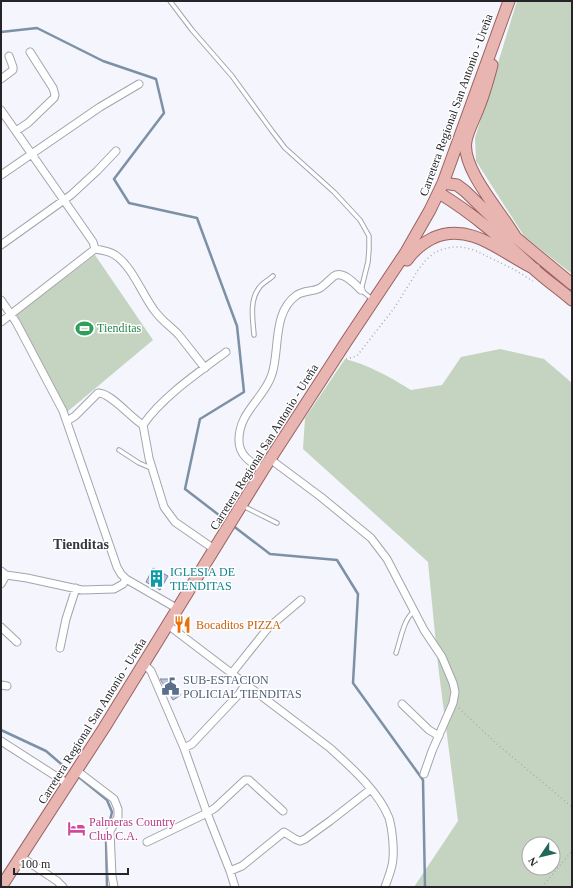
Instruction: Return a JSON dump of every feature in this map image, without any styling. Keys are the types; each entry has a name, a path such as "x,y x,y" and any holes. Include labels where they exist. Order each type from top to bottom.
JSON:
{"main road":[{"name":"Carretera Regional San Antonio - Ureña","path":"1,887 144,664 270,459 373,300 406,252 441,188 509,1"},
{"path":"503,16 484,94 466,142 466,154 473,173 516,238"},
{"path":"441,188 457,185 466,191 489,215 572,284"},
{"path":"441,188 456,203 489,228 514,249 535,270 572,300"},
{"path":"346,342 377,308 410,255 419,246 436,237 456,233 478,238 535,270"}],"street":[{"path":"16,131 28,123 55,95 53,88 30,52"},
{"path":"1,79 12,70 13,67 9,56"},
{"path":"1,175 100,107 140,84"},
{"path":"1,111 93,242 95,249"},
{"path":"1,245 64,200 93,175 116,151"},
{"path":"1,322 95,249 107,251 121,260 164,323 177,334 205,368"},
{"path":"263,470 245,457 239,447 238,440 245,416 267,386 272,375 278,328 283,312 296,296 305,292 317,290 335,275 342,275 361,290"},
{"path":"1,300 11,314 63,410 117,567 121,574 126,579 178,609"},
{"path":"143,425 161,404 226,352"},
{"path":"67,421 75,416 98,393 102,393 143,425 152,468 166,512 175,522 214,549"},
{"path":"270,459 321,497 371,538 388,559 414,612 442,657 454,688 453,703 432,751 424,774"},
{"path":"1,584 3,573 82,590 114,588 123,584 126,579"},
{"path":"60,648 66,619 76,588"},
{"path":"232,673 268,628 301,600"},
{"path":"168,625 330,748 355,771 371,789 384,808 391,825 394,858 385,887"},
{"path":"1,627 17,642"},
{"path":"144,664 151,671 184,748 235,887"},
{"path":"184,748 192,744 239,694 245,684"},
{"path":"402,704 429,730 439,736"},
{"path":"1,741 68,784"},
{"path":"76,770 114,799 118,809 118,816 110,831 112,876 114,887"},
{"path":"147,842 207,813 245,780 249,780 283,811"},
{"path":"230,871 242,866 284,832 300,841 305,839 371,789"},
{"path":"21,857 57,881 63,887"}],"lane":[{"path":"170,1 192,30 232,76 285,148 334,192 360,220 369,236 368,262 361,290 373,300"},
{"path":"254,335 253,306 255,296 259,288 273,276"},
{"path":"119,450 139,463 152,468"},
{"path":"239,510 277,523"},
{"path":"396,653 407,619 410,614 414,612"}],"path":[{"path":"345,359 357,356 395,307 418,270 426,260 443,248 462,247 474,250 515,270 534,282"},
{"path":"453,703 498,745 572,806"},
{"path":"542,887 572,851"}],"green space":[{"path":"517,1 572,1 572,274 524,236 476,161 475,138"},
{"name":"Tienditas","path":"95,255 153,340 67,412 16,315"},
{"path":"500,349 544,359 572,383 572,887 414,887 458,821 438,665 428,562 303,449 305,418 345,359 379,372 411,390 442,385 461,357"}],"building":[{"name":"IGLESIA DE TIENDITAS","path":"153,568 168,576 160,590 146,582"},
{"name":"SUB-ESTACION POLICIAL TIENDITAS","path":"160,679 169,679 181,695 173,700"}],"waterway":[{"path":"1,32 37,28 103,61 156,79 164,113 114,179 129,203 197,218 237,326 244,392 200,419 185,489 228,522"},
{"path":"232,525 270,554 337,560 358,594 353,683 423,780 425,887"},
{"path":"1,730 46,751 67,769"},
{"path":"80,778 107,800 112,812 106,838 107,887"}],"place":[{"name":"Tienditas","path":"84,328"},
{"name":"IGLESIA DE TIENDITAS","path":"157,579"},
{"name":"Bocaditos PIZZA","path":"183,625"},
{"name":"SUB-ESTACION POLICIAL TIENDITAS","path":"170,687"},
{"name":"Palmeras Country Club C.A.","path":"76,829"}],"district":[{"name":"Tienditas","path":"81,544"}]}
